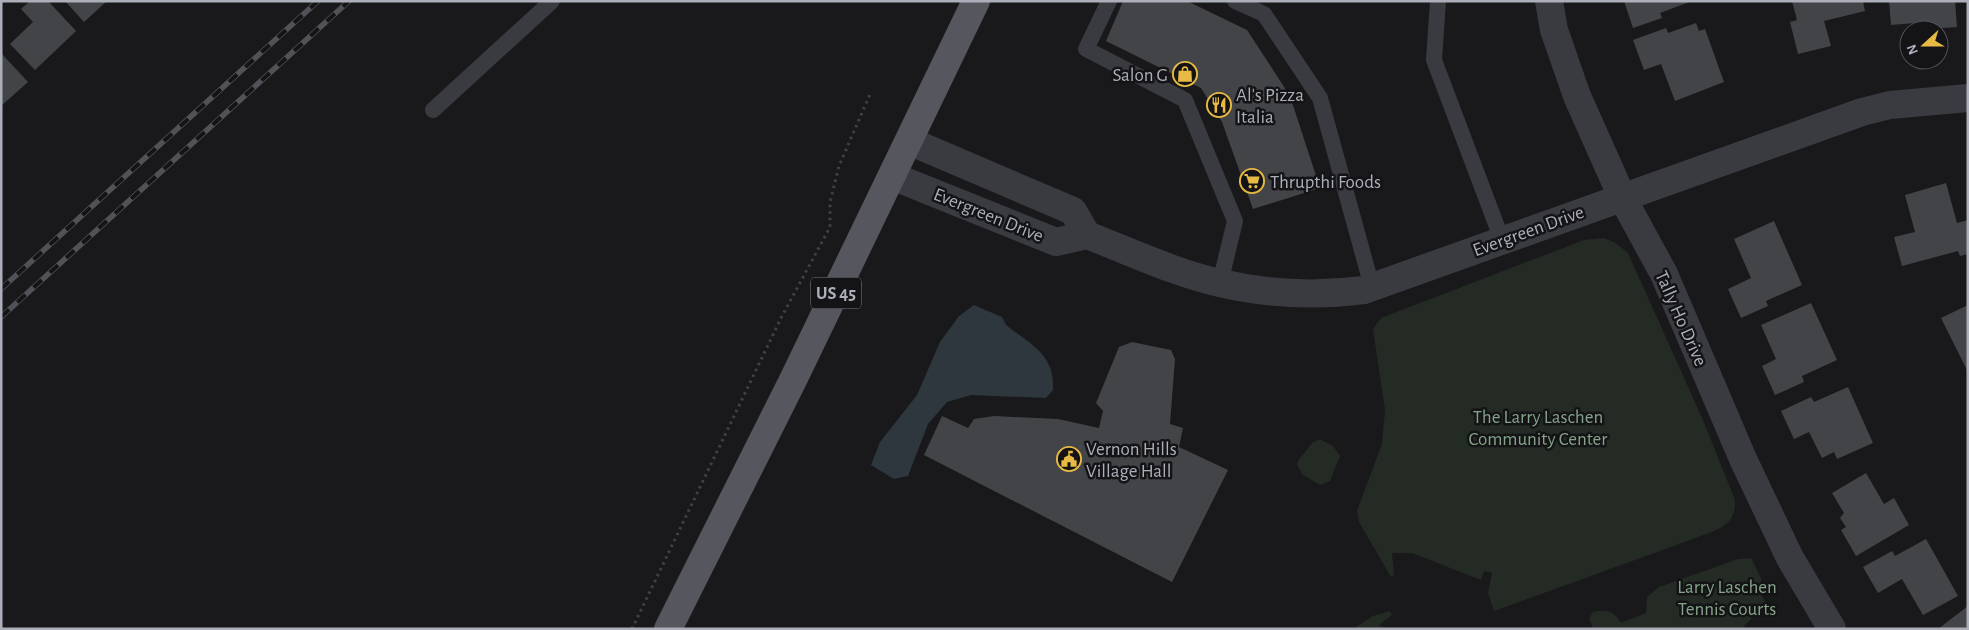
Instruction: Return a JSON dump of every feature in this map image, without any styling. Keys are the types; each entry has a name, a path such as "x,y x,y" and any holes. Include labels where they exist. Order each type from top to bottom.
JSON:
{"main road":[{"name":"US 45","path":"668,629 793,380 976,1"}],"street":[{"name":"Tally Ho Drive","path":"1549,1 1554,30 1577,96 1622,197 1664,274 1743,459 1790,558 1832,629"},
{"name":"Evergreen Drive","path":"892,176 1056,242 1087,235 1172,268 1220,283 1289,294 1341,293 1372,287 1862,112 1890,105 1968,98"},
{"name":"Evergreen Drive","path":"909,141 1073,211 1087,235"}],"lane":[{"path":"433,110 552,1"},
{"path":"1109,1 1086,49 1185,100 1235,221 1220,283"},
{"path":"1235,1 1264,14 1320,98 1372,287"},
{"path":"1438,1 1434,60 1502,240"}],"path":[{"path":"632,629 781,318 830,227 830,202 839,166 871,92"}],"green space":[{"name":"The Larry Laschen Community Center","path":"1603,238 1614,242 1628,253 1703,420 1735,500 1734,512 1730,520 1727,524 1712,532 1494,611 1488,593 1492,573 1484,571 1481,580 1412,553 1392,553 1394,575 1391,577 1359,522 1357,511 1382,444 1385,410 1373,329 1381,318 1584,240"},
{"path":"1320,439 1333,446 1340,456 1330,481 1320,485 1303,475 1297,465 1312,443"},
{"name":"Larry Laschen Tennis Courts","path":"1751,558 1761,578 1761,594 1766,604 1741,629 1593,629 1589,618 1593,612 1612,613 1621,623 1646,613 1647,597 1659,587 1738,559"},
{"path":"1390,611 1392,615 1379,625 1385,629 1353,629 1373,616"}],"shaded area":[{"path":"974,305 1002,317 1006,325 1040,352 1050,367 1053,378 1053,390 1046,398 971,395 947,402 928,424 908,476 894,479 871,465 880,442 917,395 940,342 959,316"}],"building":[{"path":"30,1 48,1 76,31 35,70 10,44 33,22 21,9"},
{"path":"65,1 107,1 84,22"},
{"path":"1123,1 1187,1 1247,30 1290,96 1320,188 1253,209 1222,122 1201,88 1106,41"},
{"path":"1624,1 1692,1 1660,13 1662,18 1633,28"},
{"path":"1792,1 1863,1 1865,11 1824,21 1831,46 1798,54 1790,22 1797,20"},
{"path":"1889,1 1955,1 1957,27 1949,28 1949,20 1899,20 1899,24 1891,25"},
{"path":"1696,23 1699,31 1705,29 1724,82 1675,101 1661,64 1644,70 1633,40 1666,28 1668,33"},
{"path":"1,53 28,82 1,106"},
{"path":"1946,183 1957,223 1968,220 1968,254 1960,256 1958,251 1902,266 1894,237 1915,232 1905,195"},
{"path":"1774,221 1802,285 1766,301 1768,306 1741,318 1728,289 1751,278 1734,239"},
{"path":"1811,303 1837,360 1802,376 1804,382 1775,395 1762,366 1776,359 1761,325"},
{"path":"1968,305 1968,372 1941,318"},
{"name":"Vernon Hills Village Hall","path":"1132,342 1171,350 1175,359 1170,424 1183,428 1179,447 1228,470 1172,582 924,455 942,416 968,428 974,419 994,416 1058,419 1099,428 1103,411 1096,403 1119,347"},
{"path":"1848,387 1873,443 1837,459 1834,452 1822,458 1809,432 1794,439 1781,411 1811,397 1814,402"},
{"path":"1866,473 1884,504 1894,498 1909,525 1856,556 1841,530 1846,527 1840,518 1844,513 1832,493"},
{"path":"1926,539 1958,596 1923,615 1902,579 1878,593 1863,567 1892,551 1895,556"},
{"path":"1968,606 1968,629 1938,629"}],"railway":[{"path":"1,289 318,1"},
{"path":"1,317 349,1"}],"place":[{"name":"Salon G","path":"1185,74"},
{"name":"Al's Pizza Italia","path":"1219,105"},
{"name":"Thrupthi Foods","path":"1252,181"},
{"name":"Vernon Hills Village Hall","path":"1069,459"}]}
